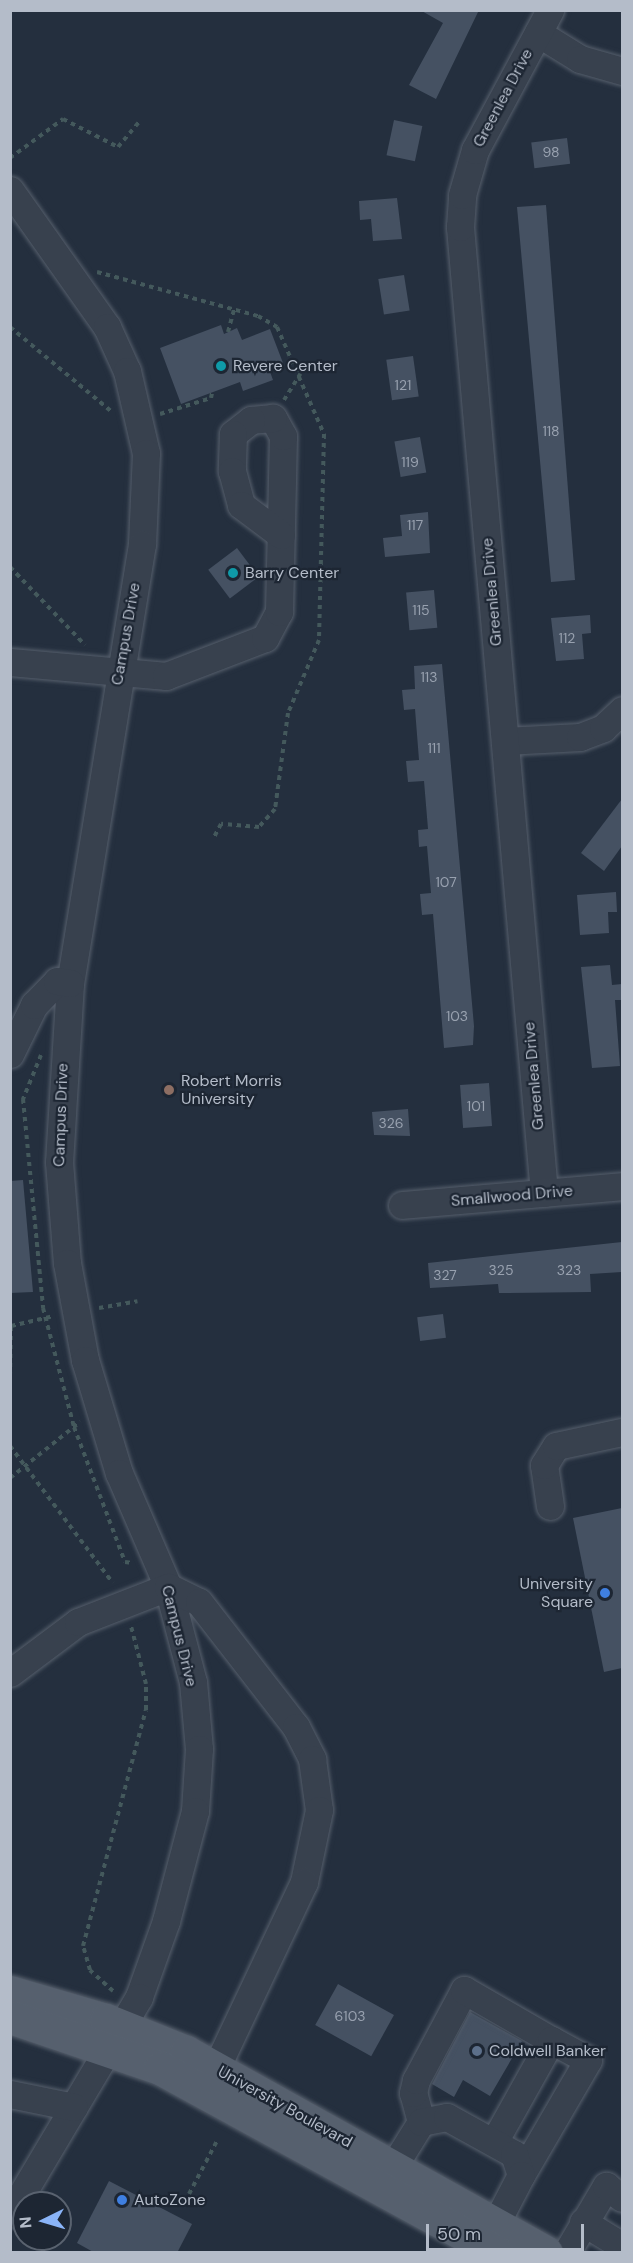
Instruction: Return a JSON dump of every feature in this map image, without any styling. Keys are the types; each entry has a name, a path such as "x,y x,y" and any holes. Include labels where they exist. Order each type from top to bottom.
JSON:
{"main road":[{"name":"University Boulevard","path":"10,1992 116,2036 216,2068 393,2167 496,2239"},
{"name":"University Boulevard","path":"10,2017 116,2036 213,2095 496,2239 546,2253"}],"street":[{"path":"544,22 580,59 622,71"},
{"name":"Greenlea Drive","path":"544,22 487,123 468,173 460,212 544,1193"},
{"name":"Campus Drive","path":"10,190 107,327 140,419 147,490 70,983 59,1162 67,1263 95,1400 119,1473 168,1587 193,1682 199,1749 195,1811 166,1921 139,1997 10,2214"},
{"path":"10,662 166,676 265,638 279,612 281,535 283,436 273,418 251,420 233,434 232,471 241,505 281,535"},
{"path":"505,741 580,738 603,728 622,710"},
{"path":"10,1054 34,1005 57,981 70,983"},
{"name":"Smallwood Drive","path":"402,1205 622,1186"},
{"path":"550,1506 544,1465 556,1446 622,1432"},
{"path":"10,1673 78,1622 168,1587 199,1602 272,1691 312,1760 319,1810 304,1882 216,2068"},
{"path":"421,2122 412,2093 416,2080 464,1990 588,2060 521,2175 496,2239"},
{"path":"494,2142 551,2040"},
{"path":"10,2094 74,2107"},
{"path":"393,2167 421,2122 447,2117 514,2154 521,2175"},
{"path":"567,2253 606,2186 622,2198"},
{"path":"584,2222 622,2246"}],"path":[{"path":"10,158 63,119 118,147 140,121"},
{"path":"228,332 234,309"},
{"path":"10,327 116,415"},
{"path":"273,418 301,373"},
{"path":"155,416 211,398 212,393"},
{"path":"10,567 94,654"},
{"path":"89,1310 137,1301"},
{"path":"10,1376 11,1326 45,1319"},
{"path":"10,1478 86,1418"},
{"path":"10,1446 105,1570 124,1604 144,1676 146,1710 83,1946 90,1970 113,1991"},
{"path":"189,2194 218,2139"}],"building":[{"path":"420,10 479,10 436,99 409,85 443,23"},
{"path":"394,120 422,126 415,161 387,155"},
{"path":"567,138 570,164 534,168 531,142"},
{"path":"397,198 402,239 373,241 371,219 360,220 359,201"},
{"path":"546,205 575,580 551,582 517,207"},
{"path":"404,275 410,311 384,315 378,279"},
{"name":"Revere Center","path":"221,325 224,334 237,328 242,340 270,329 283,363 269,369 273,380 243,391 240,382 181,404 160,348"},
{"path":"413,356 419,397 392,400 386,360"},
{"path":"420,437 426,472 401,477 394,442"},
{"path":"428,512 430,553 385,557 383,538 402,536 400,515"},
{"name":"Barry Center","path":"237,548 259,577 230,598 208,570"},
{"path":"434,590 437,628 409,630 406,592"},
{"path":"590,615 591,633 582,634 584,659 556,661 551,618"},
{"path":"442,664 474,1026 473,1045 444,1048 433,914 422,915 420,894 431,893 427,846 419,847 418,830 428,829 424,781 408,782 406,761 419,760 415,709 404,710 402,690 415,689 414,666"},
{"path":"622,799 622,846 604,871 581,853"},
{"path":"616,892 617,912 608,912 609,933 580,935 577,895"},
{"path":"610,965 612,985 622,984 622,1000 615,1000 620,1066 592,1068 581,967"},
{"path":"489,1083 492,1126 463,1128 460,1085"},
{"path":"408,1109 410,1136 374,1135 372,1112"},
{"path":"23,1180 33,1292 10,1293 10,1181"},
{"path":"622,1242 622,1272 590,1274 591,1292 499,1293 498,1284 430,1288 428,1263"},
{"path":"443,1314 446,1338 420,1341 417,1317"},
{"name":"University Square","path":"622,1508 622,1668 604,1672 573,1518"},
{"path":"338,1984 394,2015 371,2056 315,2025"},
{"path":"470,2012 522,2041 490,2096 463,2080 454,2097 432,2084"},
{"name":"AutoZone","path":"109,2181 192,2224 177,2253 95,2253 77,2243"}],"place":[{"name":"Revere Center","path":"221,366"},
{"name":"Barry Center","path":"233,573"},
{"name":"Robert Morris University","path":"169,1090"},
{"name":"University Square","path":"605,1593"},
{"name":"Coldwell Banker","path":"477,2051"},
{"name":"AutoZone","path":"122,2200"}]}
